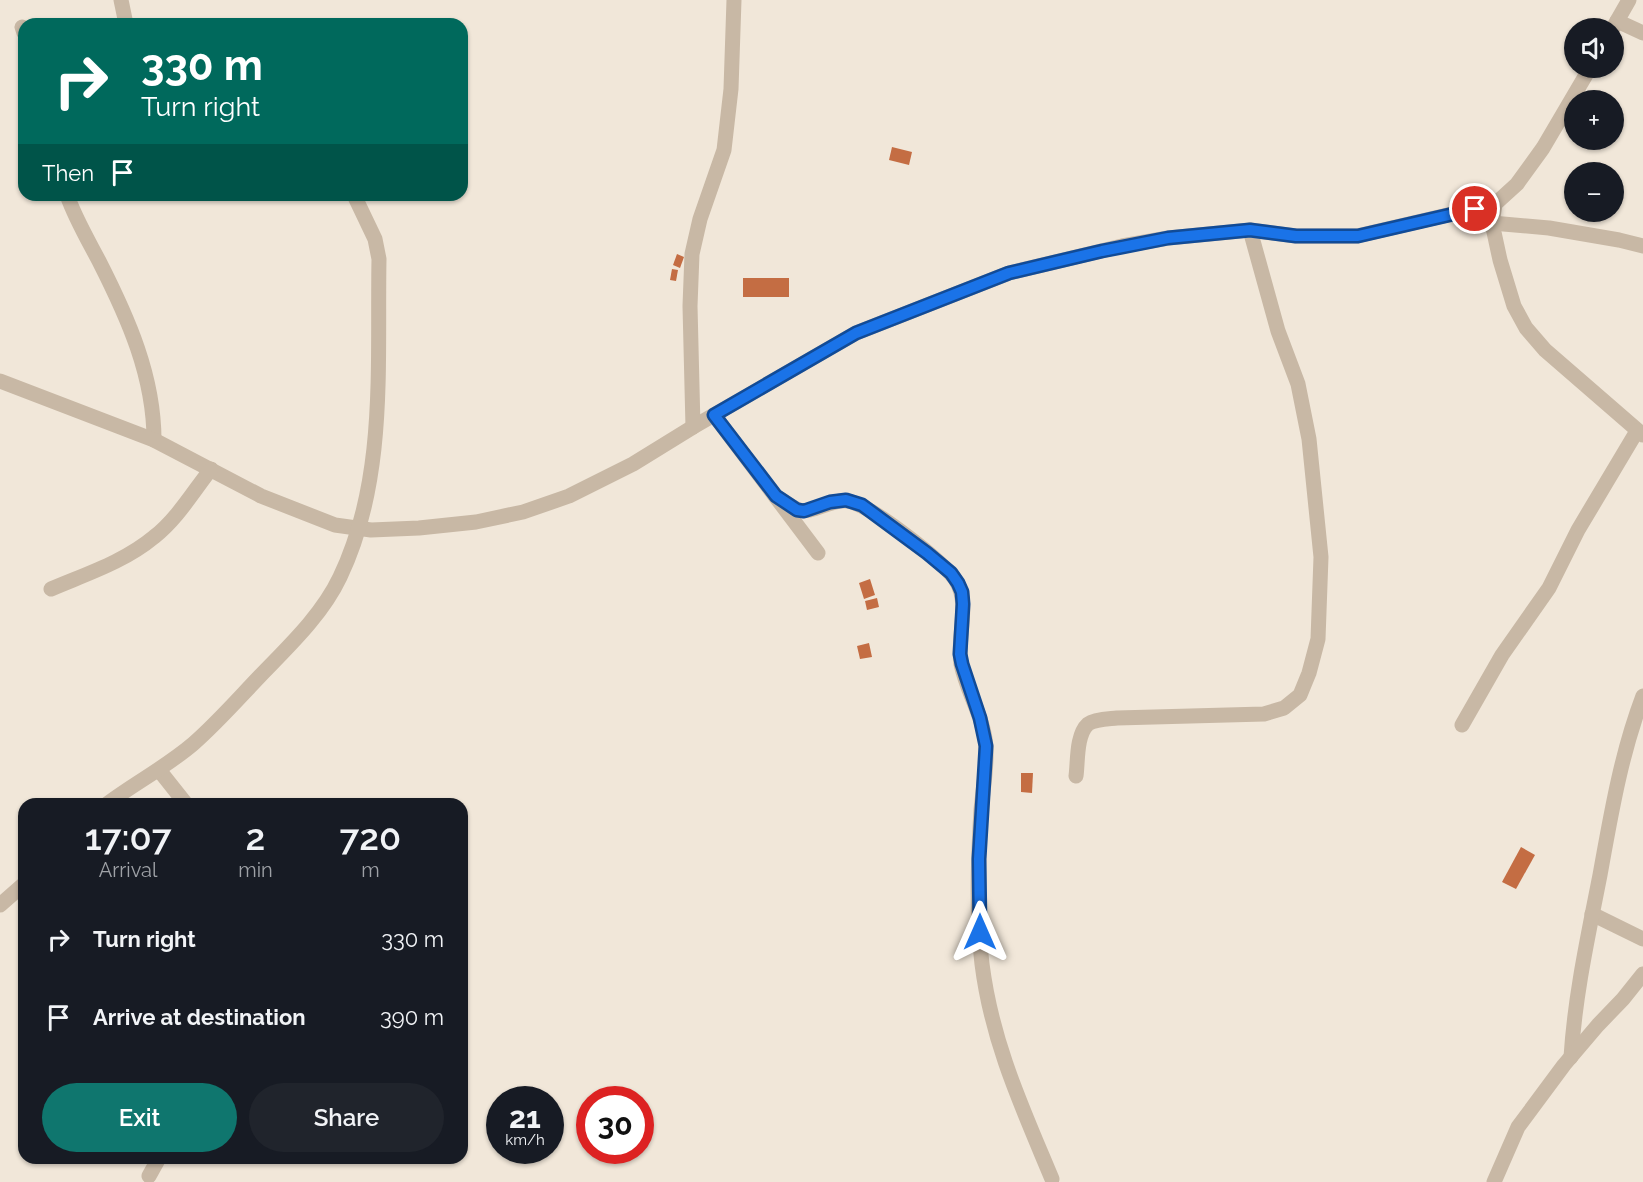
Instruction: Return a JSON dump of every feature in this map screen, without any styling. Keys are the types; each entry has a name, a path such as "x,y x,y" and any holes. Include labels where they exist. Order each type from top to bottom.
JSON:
{"street":[{"path":"122,0 125,18"},
{"path":"693,427 690,306 692,254 700,219 724,150 731,89 734,0"},
{"path":"1619,18 1629,0"},
{"path":"1624,28 1643,33"},
{"path":"0,381 154,441 261,496 335,525 371,530 476,522 523,512 570,496 633,464 856,333 1009,273 1168,238 1250,230 1296,236 1358,236 1495,204 1517,184 1543,148 1584,78"},
{"path":"70,201 126,315 154,414 154,441"},
{"path":"116,798 159,770 217,722 298,636 319,611 340,579 359,529 372,466 378,388 379,259 375,239 357,201"},
{"path":"1462,725 1502,655 1548,588 1578,530 1640,433 1545,350 1526,328 1506,285 1492,223 1495,204"},
{"path":"1492,223 1549,228 1643,246"},
{"path":"1076,776 1080,738 1088,724 1117,718 1264,714 1284,708 1300,694 1309,673 1318,639 1321,557 1309,440 1298,384 1278,331 1250,230"},
{"path":"714,415 818,553"},
{"path":"51,589 117,561 155,537 171,521 211,469"},
{"path":"776,496 797,510 804,511 830,502 846,500 862,505 951,573 962,592 960,654 980,718 986,746 979,859 982,965 1000,1050 1052,1179"},
{"path":"1571,1057 1574,1011 1614,797 1630,732 1643,696"},
{"path":"159,770 181,798"},
{"path":"0,905 18,889"},
{"path":"1592,914 1643,939"},
{"path":"1494,1182 1518,1127 1571,1057 1643,974"},
{"path":"149,1176 156,1164"}],"building":[{"path":"892,147 912,152 909,165 889,160"},
{"path":"677,254 684,257 680,268 673,265"},
{"path":"672,269 678,270 676,281 670,280"},
{"path":"743,278 789,278 789,297 743,297"},
{"path":"870,579 875,595 864,599 859,583"},
{"path":"877,598 879,607 867,610 865,601"},
{"path":"869,643 872,657 860,659 857,646"},
{"path":"1021,773 1033,773 1032,793 1021,792"},
{"path":"1521,847 1535,855 1516,889 1502,882"}],"route":[{"path":"980,932 979,859 986,746 984,731 968,686 960,654 963,604 962,592 958,583 951,573 927,553 862,505 846,500 830,502 804,511 797,510 776,496 714,415 856,333 1009,273 1168,238 1250,230 1296,236 1358,236 1475,209"}]}
